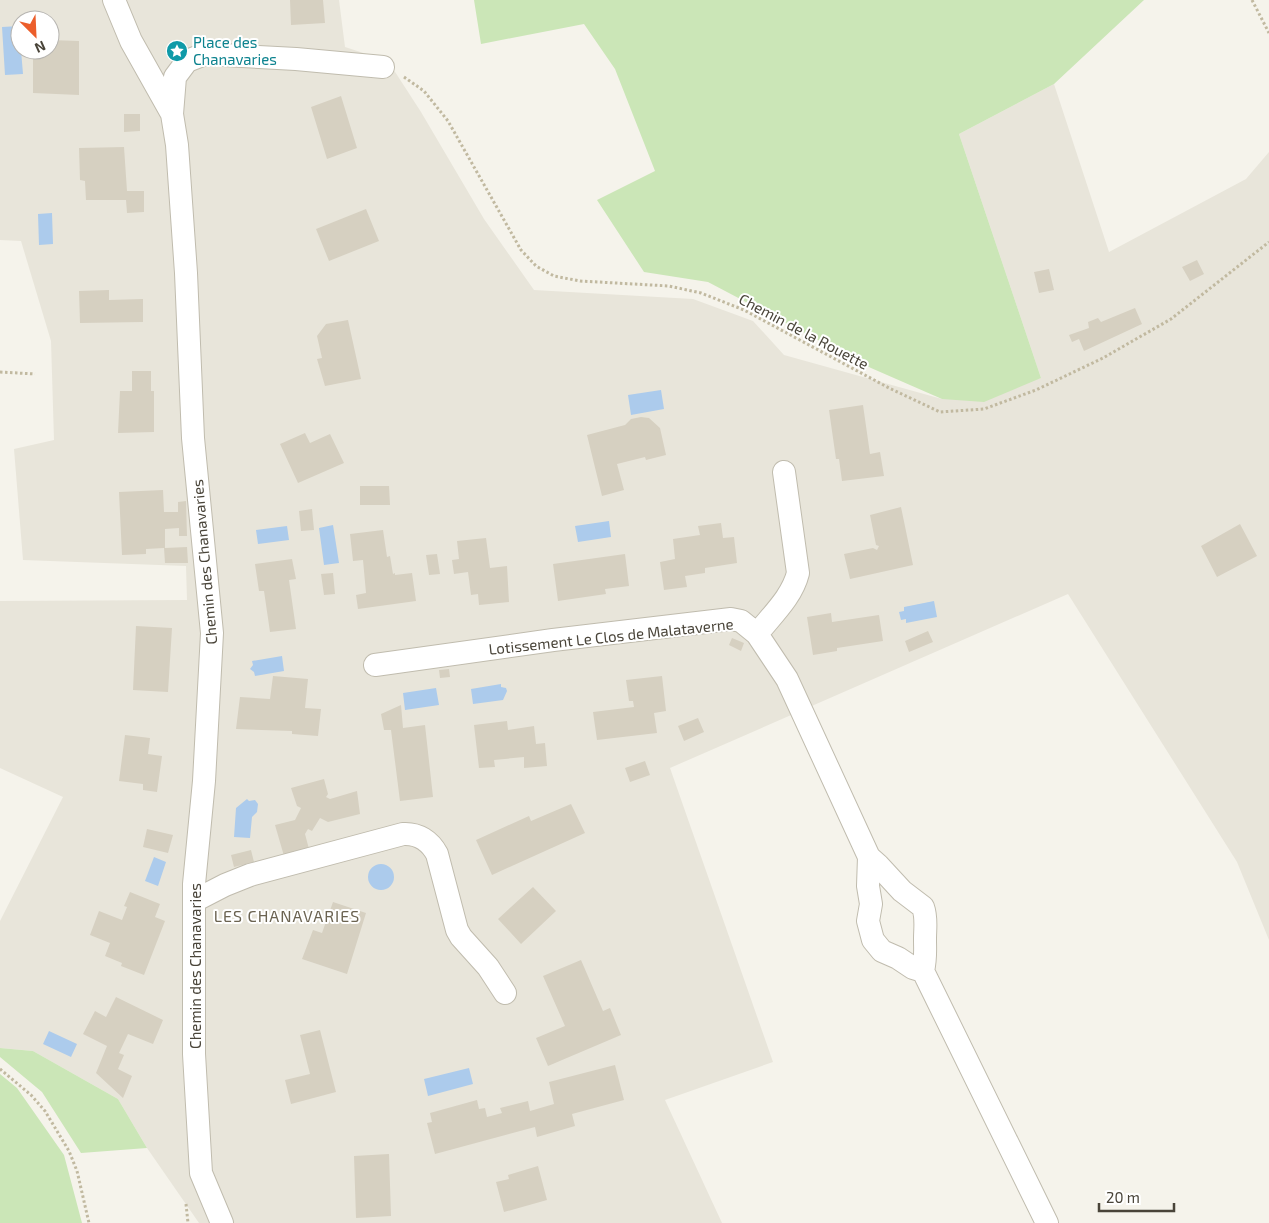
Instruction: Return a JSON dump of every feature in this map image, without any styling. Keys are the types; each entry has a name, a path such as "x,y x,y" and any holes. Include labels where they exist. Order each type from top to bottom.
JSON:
{"street":[{"name":"Chemin des Chanavaries","path":"114,0 131,40 172,114 177,145 186,272 193,438 212,633 204,781 194,884 194,1054 201,1173 222,1223"},
{"path":"172,114 175,76 187,62 205,54 296,58 383,67"},
{"name":"Lotissement Le Clos de Malataverne","path":"375,665 553,640 731,619 740,621 757,634 791,591 796,583 798,573 784,472"},
{"path":"757,634 787,679 869,857 902,891 923,906 926,923 926,957 923,971 1047,1223"},
{"path":"194,901 250,875 410,833 428,842 437,854 457,930 488,967 505,993"},
{"path":"869,857 868,886 871,904 868,921 873,940 882,950 913,968 923,971"}],"path":[{"path":"1252,0 1269,33"},
{"name":"Chemin de la Rouette","path":"383,67 408,79 424,91 448,121 521,250 536,266 554,276 580,281 669,286 701,293 744,310 889,388 940,412 984,409 1036,390 1103,358 1172,319 1269,242"},
{"path":"0,372 35,374"},
{"path":"0,1069 31,1095 45,1112 69,1151 77,1171 89,1223"}],"shaded area":[{"path":"0,0 339,0 345,47 388,61 421,112 484,219 534,290 693,299 753,321 784,355 942,399 1041,378 959,134 1054,84 1109,252 1246,179 1269,152 1269,940 1237,862 1068,594 670,768 773,1062 665,1100 722,1223 199,1223 147,1148 118,1099 33,1051 0,1048 0,921 63,797 0,768 0,601 187,600 186,566 23,560 14,449 54,440 51,341 21,241 0,240"}],"green space":[{"path":"474,0 1144,0 1054,84 959,134 1041,378 984,402 942,399 871,368 708,282 644,272 597,200 655,171 615,69 584,24 481,44"},
{"path":"0,1048 33,1051 118,1099 147,1148 81,1153 42,1092 0,1057"},
{"path":"0,1074 17,1088 64,1155 82,1223 0,1223"}],"water":[{"path":"2,27 10,27 10,60 22,60 23,74 5,75"},
{"path":"52,213 53,244 39,245 38,214"},
{"path":"661,390 664,409 631,415 628,395"},
{"path":"609,521 611,537 578,542 575,526"},
{"path":"333,525 339,563 324,565 319,528"},
{"path":"287,526 289,540 258,544 256,530"},
{"path":"934,601 937,617 906,623 906,619 901,620 899,612 904,611 904,607"},
{"path":"282,656 284,671 255,676 254,672 250,669 253,665 252,661"},
{"path":"501,684 501,687 506,688 507,691 503,700 473,704 471,689"},
{"path":"436,688 439,705 405,710 403,693"},
{"path":"247,799 249,801 255,800 258,804 257,812 252,817 250,838 234,837 236,808"},
{"path":"154,857 166,862 158,886 145,881"},
{"path":"381,864 390,868 394,877 390,886 381,890 372,886 368,877 372,868"},
{"path":"49,1031 77,1044 71,1057 43,1044"},
{"path":"469,1068 473,1084 428,1096 424,1079"}],"building":[{"path":"290,0 323,0 325,23 291,25"},
{"path":"60,40 79,41 79,95 33,93 33,60 60,60"},
{"path":"341,96 357,148 327,159 311,107"},
{"path":"124,114 140,114 140,131 124,132"},
{"path":"124,147 127,191 144,191 144,212 127,213 126,200 86,200 85,181 80,180 79,148"},
{"path":"366,209 379,241 329,261 316,229"},
{"path":"1197,260 1204,274 1190,281 1182,267"},
{"path":"1049,269 1054,290 1039,293 1034,272"},
{"path":"109,290 109,300 143,299 143,322 80,323 79,291"},
{"path":"1135,308 1142,324 1084,351 1079,339 1072,342 1069,335 1089,328 1088,322 1098,318 1101,322"},
{"path":"348,320 361,379 325,386 317,359 322,358 317,336 326,324"},
{"path":"132,371 151,371 151,391 154,391 154,432 118,433 120,391 132,391"},
{"path":"863,405 870,454 880,452 884,476 842,481 839,459 836,459 829,410"},
{"path":"649,418 660,428 666,455 646,460 645,457 617,464 624,490 602,496 587,435 625,425 631,419"},
{"path":"305,433 310,443 330,434 344,463 298,483 280,444"},
{"path":"360,486 389,486 390,505 360,505"},
{"path":"163,490 164,512 178,512 178,502 186,501 187,536 179,536 179,528 165,529 165,548 187,547 188,563 165,563 164,548 146,549 146,554 122,555 119,492"},
{"path":"901,507 913,565 850,579 844,554 873,548 877,550 879,546 876,545 870,515"},
{"path":"312,509 314,530 301,531 299,511"},
{"path":"721,523 723,538 734,537 737,563 705,568 705,573 685,576 687,587 664,590 660,562 675,559 673,539 700,535 698,526"},
{"path":"1240,524 1257,556 1217,577 1201,546"},
{"path":"383,530 387,557 390,556 393,574 412,573 416,601 358,609 356,595 366,593 363,560 353,561 350,534"},
{"path":"486,538 490,568 507,566 509,602 479,605 478,594 471,595 468,572 454,574 452,560 459,559 457,541"},
{"path":"437,554 440,574 429,575 426,555"},
{"path":"625,554 629,586 605,589 606,594 558,601 553,564"},
{"path":"292,559 296,579 289,580 296,629 270,632 264,591 259,591 255,564"},
{"path":"333,573 335,594 324,595 321,574"},
{"path":"831,613 832,622 879,615 883,641 837,648 837,651 813,655 807,617"},
{"path":"136,626 172,628 168,692 133,690"},
{"path":"928,631 933,642 909,652 905,641"},
{"path":"732,638 744,643 741,651 729,645"},
{"path":"449,669 450,677 440,678 439,670"},
{"path":"273,676 308,679 305,708 321,709 318,736 292,734 292,731 236,729 240,697 270,699"},
{"path":"662,676 666,711 654,713 657,733 597,740 593,712 634,707 633,701 629,701 626,680"},
{"path":"401,705 403,728 425,725 433,797 400,801 391,730 384,730 381,714"},
{"path":"698,718 704,732 684,741 678,726"},
{"path":"507,721 508,730 534,726 536,744 545,743 547,766 524,768 524,757 494,760 495,767 479,768 474,725"},
{"path":"125,735 150,738 148,754 162,756 157,792 143,790 143,784 119,781"},
{"path":"645,761 650,775 630,782 625,768"},
{"path":"324,779 328,794 326,797 330,799 357,791 360,814 328,822 320,818 312,831 308,829 305,834 309,849 284,856 275,825 295,820 301,808 297,806 291,788"},
{"path":"571,804 585,833 492,875 476,840 529,816 531,821"},
{"path":"147,829 173,835 168,853 143,847"},
{"path":"251,850 254,862 234,867 231,855"},
{"path":"533,887 556,911 521,944 498,919"},
{"path":"130,892 160,904 155,917 165,921 144,975 121,966 122,963 105,956 110,943 90,935 99,911 122,920 127,907 124,906"},
{"path":"333,902 366,913 347,974 302,959 313,930 322,933"},
{"path":"581,960 603,1011 610,1008 621,1035 548,1066 536,1038 565,1026 543,976"},
{"path":"116,997 163,1020 153,1044 128,1034 119,1053 124,1055 118,1069 132,1076 123,1098 96,1073 107,1046 83,1034 95,1011 106,1017"},
{"path":"320,1030 336,1092 291,1104 285,1080 310,1074 300,1035"},
{"path":"615,1065 624,1100 572,1114 575,1126 537,1137 535,1127 435,1154 427,1123 432,1122 430,1113 477,1100 479,1109 485,1108 487,1117 502,1113 500,1108 528,1101 530,1111 554,1104 549,1082"},
{"path":"389,1154 391,1216 356,1218 354,1156"},
{"path":"538,1166 547,1200 504,1212 496,1182 509,1179 508,1175"}],"place":[{"name":"Place des Chanavaries","path":"177,51"}],"district":[{"name":"LES CHANAVARIES","path":"287,915"}]}
